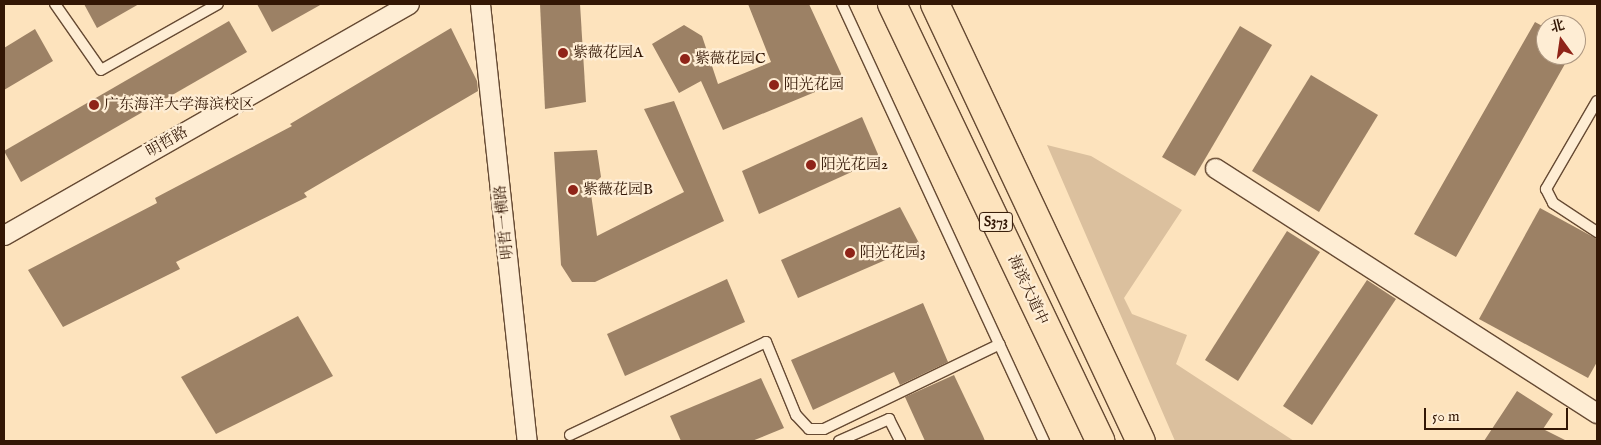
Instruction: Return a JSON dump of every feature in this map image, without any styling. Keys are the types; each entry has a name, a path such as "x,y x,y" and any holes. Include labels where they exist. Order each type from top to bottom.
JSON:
{"main road":[{"name":"海滨大道中","path":"892,4 1100,441"},
{"name":"S373","path":"935,4 1141,441"}],"street":[{"name":"明哲路","path":"4,235 409,4"},
{"name":"明哲一横路","path":"480,4 527,441"},
{"path":"1215,168 1597,413"}],"lane":[{"path":"55,4 101,70 218,4"},
{"path":"842,4 1044,441"},
{"path":"1597,101 1546,189 1553,202 1597,232"},
{"path":"570,435 766,342 796,415 808,430 824,429 1000,344"},
{"path":"839,441 889,419 900,441"}],"shaded area":[{"path":"1047,145 1091,156 1182,210 1124,298 1132,314 1187,335 1176,364 1294,441 1175,441"}],"building":[{"path":"84,4 139,4 97,28"},
{"path":"257,4 322,4 272,32"},
{"name":"紫薇花园A","path":"540,4 580,4 586,102 545,109"},
{"path":"748,4 809,4 844,80 723,130 701,81 679,93 652,44 684,25 702,36 718,84 771,62"},
{"path":"229,21 247,52 21,182 4,151"},
{"path":"1536,23 1536,65 1564,65 1456,257 1414,234"},
{"path":"1240,26 1272,45 1195,176 1162,157"},
{"path":"451,28 477,81 478,91 304,193 307,197 176,262 180,269 63,327 28,270 157,203 155,198 292,126 290,124"},
{"path":"35,29 53,61 4,90 4,48"},
{"path":"1311,75 1378,115 1319,212 1252,171"},
{"name":"紫薇花园B","path":"674,101 724,221 595,282 572,282 561,265 554,152 597,150 601,177 590,187 597,236 684,192 644,109"},
{"name":"阳光花园2","path":"862,117 880,159 759,214 742,171"},
{"name":"阳光花园3","path":"900,207 920,245 798,298 781,260"},
{"path":"1540,208 1597,239 1597,362 1588,378 1479,319"},
{"path":"1287,231 1320,252 1238,381 1205,360"},
{"path":"727,279 745,322 625,376 607,334"},
{"path":"1367,280 1396,299 1312,425 1283,406"},
{"path":"923,303 948,362 900,385 894,372 813,410 791,360"},
{"path":"298,316 333,376 216,434 181,377"},
{"path":"954,375 985,441 925,441 905,397"},
{"path":"761,378 784,428 752,441 681,441 670,416"},
{"path":"1517,391 1553,414 1543,429 1567,441 1484,441"}],"place":[{"name":"紫薇花园A","path":"563,53"},
{"name":"紫薇花园C","path":"685,59"},
{"name":"阳光花园","path":"774,85"},
{"name":"广东海洋大学海滨校区","path":"94,105"},
{"name":"阳光花园2","path":"811,165"},
{"name":"紫薇花园B","path":"573,190"},
{"name":"阳光花园3","path":"850,253"}]}
